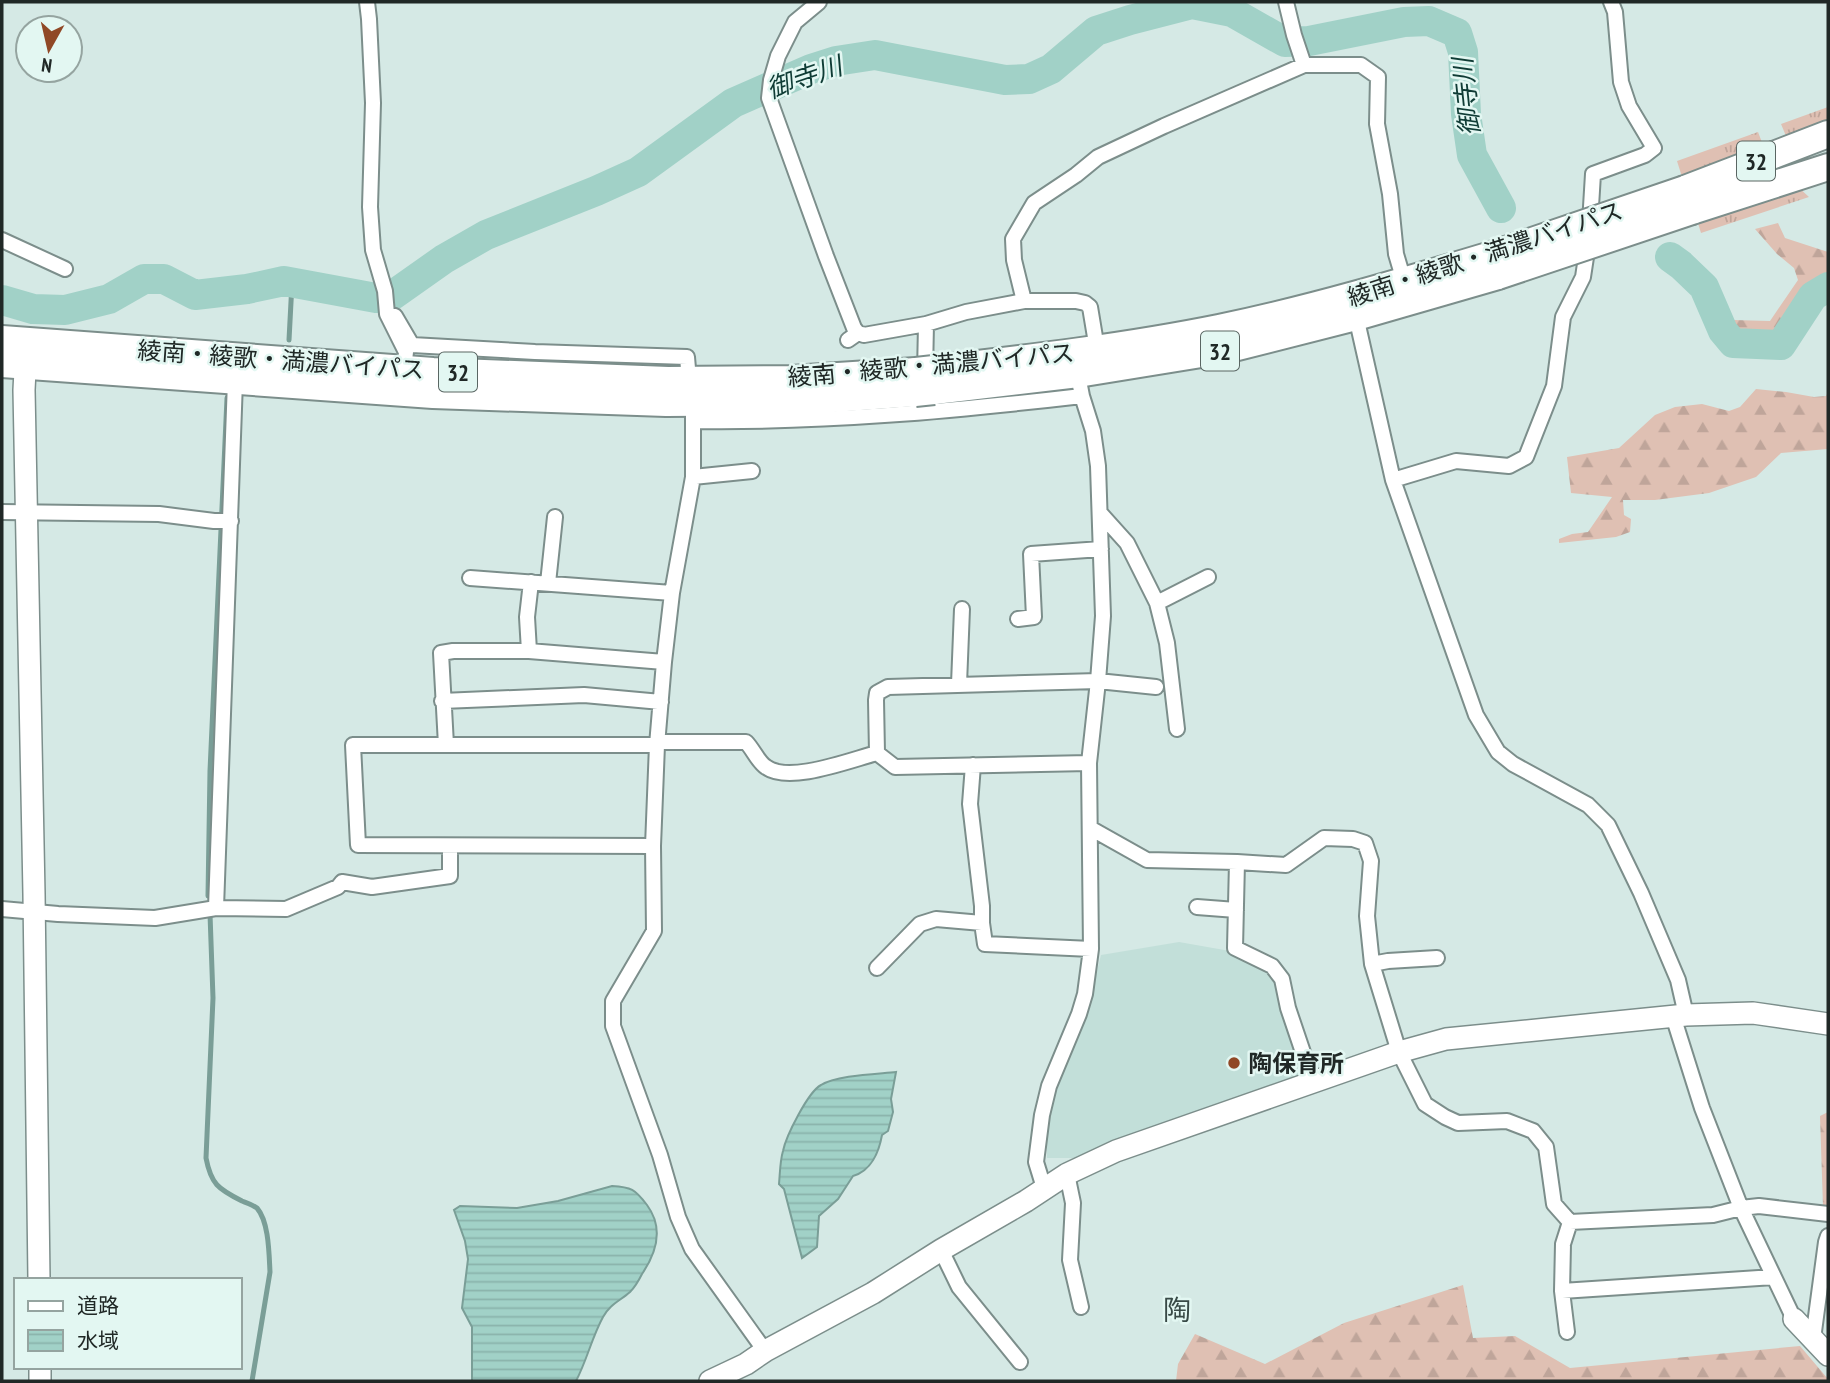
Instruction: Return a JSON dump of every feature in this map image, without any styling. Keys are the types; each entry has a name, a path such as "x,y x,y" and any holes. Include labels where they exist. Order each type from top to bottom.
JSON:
{"highway":[{"name":"綾南・綾歌・満濃バイパス","path":"1688,200 1828,134"},
{"name":"綾南・綾歌・満濃バイパス","path":"14,353 235,380 433,395 692,401 791,379 925,387 1083,367 1219,328 1354,307 1494,265 1688,200 1828,167"},
{"name":"綾南・綾歌・満濃バイパス","path":"1354,307 1404,281 1494,265"},
{"name":"綾南・綾歌・満濃バイパス","path":"14,353 404,369 692,401"}],"street":[{"path":"367,2 373,103 370,207 373,250 386,303 406,352 404,369"},
{"path":"819,2 796,22 778,56 769,98 854,328 853,336 926,324 966,312 1024,301 1076,301 1090,307 1083,367 1098,466 1103,616 1089,763 1091,949 1085,994 1049,1086 1042,1115 1036,1163 1044,1188"},
{"path":"1289,2 1294,35 1304,65"},
{"path":"1393,480 1456,461 1509,466 1526,457 1554,386 1563,317 1583,277 1591,217 1593,174 1645,155 1654,148 1629,106 1621,82 1615,12 1611,2"},
{"path":"1024,301 1014,260 1013,239 1034,203 1076,176 1098,157 1304,65 1361,65 1378,77 1377,124 1390,194 1396,254 1404,281"},
{"path":"2,240 65,269"},
{"path":"386,303 412,345 687,357 692,401 693,477 672,593 657,743 653,846 654,931 613,1002 613,1026 660,1155 677,1217 692,1249 765,1350"},
{"path":"1354,307 1393,480 1476,715 1498,752 1513,764 1588,805 1608,825 1678,980 1680,1016 1702,1108 1741,1208 1794,1318 1828,1356"},
{"path":"925,387 926,324"},
{"path":"14,353 24,390 39,1278"},
{"path":"692,401 811,419 925,387 1083,367"},
{"path":"216,908 225,521 235,380"},
{"path":"693,477 752,471"},
{"path":"2,512 159,514 225,521"},
{"path":"1100,513 1127,543 1157,603 1167,643 1177,729"},
{"path":"548,583 555,517"},
{"path":"1018,619 1034,617 1031,554 1101,549"},
{"path":"1157,603 1208,577"},
{"path":"470,578 672,593"},
{"path":"529,651 527,617 531,582"},
{"path":"959,684 961,609"},
{"path":"446,745 441,653 529,651 664,662"},
{"path":"877,753 877,693 888,687 1098,681 1156,687"},
{"path":"442,701 584,695 661,702"},
{"path":"653,846 358,845 353,745 746,742 765,766 780,774 796,774 877,753"},
{"path":"877,753 895,767 1089,763"},
{"path":"973,765 970,804 985,944 1091,949"},
{"path":"1090,828 1147,860 1286,865 1324,838 1353,839 1365,843 1371,861 1367,916 1372,964 1399,1052 1425,1104 1458,1123 1507,1121 1533,1131 1546,1147 1554,1204 1570,1222"},
{"path":"2,909 155,918 216,908 286,909 338,887 342,882 372,887 450,876 450,846"},
{"path":"1237,862 1236,948 1272,965 1282,979 1288,1008 1313,1082"},
{"path":"1197,907 1236,909"},
{"path":"877,968 920,924 936,919 982,923"},
{"path":"1372,964 1437,958"},
{"path":"710,1381 746,1364 765,1350 873,1293 1044,1188 1116,1151 1399,1052 1446,1039 1680,1016 1754,1013 1828,1024"},
{"path":"1068,1174 1073,1203 1070,1260 1081,1307"},
{"path":"1570,1222 1713,1215 1759,1206 1828,1214 1819,1230 1827,1239 1813,1339"},
{"path":"1567,1332 1562,1291 1563,1244 1570,1222"},
{"path":"940,1250 959,1287 1020,1362"},
{"path":"1562,1291 1774,1277"}],"shaded area":[{"path":"1179,942 1230,951 1267,970 1279,984 1303,1068 1298,1078 1082,1158 1047,1158 1053,1093 1087,1011 1101,955"}],"green space":[{"path":"1828,107 1828,125 1791,138 1786,136 1781,124"},
{"path":"1758,132 1763,145 1760,150 1682,177 1677,161"},
{"path":"1797,186 1809,197 1701,233 1697,220"},
{"path":"1778,223 1785,238 1828,252 1828,283 1810,293 1779,342 1735,340 1727,331 1733,320 1770,321 1798,280 1794,268 1777,254 1755,229"},
{"path":"1756,389 1814,397 1826,396 1828,392 1828,449 1781,453 1756,477 1709,493 1655,500 1623,500 1624,515 1631,519 1630,532 1616,537 1559,543 1559,539 1572,534 1588,532 1612,497 1571,493 1567,457 1619,448 1655,415 1675,407 1702,404 1729,411 1740,407"},
{"path":"1828,1112 1828,1208 1823,1207 1820,1116"},
{"path":"1463,1285 1473,1338 1515,1336 1570,1368 1800,1346 1828,1381 1176,1381 1178,1364 1195,1334 1265,1364 1344,1323"}],"water":[{"path":"896,1072 891,1099 893,1112 888,1131 882,1135 879,1148 865,1170 853,1176 838,1199 819,1216 817,1247 802,1258 784,1189 779,1184 782,1155 793,1125 810,1096 821,1085 846,1077"},
{"path":"612,1186 632,1190 643,1200 656,1222 655,1249 635,1286 603,1317 576,1381 472,1381 472,1327 462,1308 468,1259 454,1210 460,1206 517,1208 558,1201"}],"waterway":[{"name":"御寺川","path":"2,300 33,309 65,310 109,299 144,279 164,279 195,295 247,289 284,281 376,298 393,295 444,259 486,235 638,172 733,103 811,69 836,61 875,55 1005,80 1029,79 1051,69 1096,31 1192,4 1232,12 1285,42 1309,41 1404,22 1429,21 1457,33 1463,52 1466,114 1472,155 1501,208"},
{"name":"御寺川","path":"1670,257 1704,287 1723,331 1733,343 1781,345 1813,296 1828,287"},
{"path":"289,340 292,283"},
{"path":"208,896 210,771 227,398"},
{"path":"210,914 213,998 206,1158 210,1174 217,1185 257,1208 264,1221 269,1248 270,1272 252,1381"}],"place":[{"name":"陶保育所","path":"1234,1063"}],"district":[{"name":"陶","path":"1177,1309"}]}
